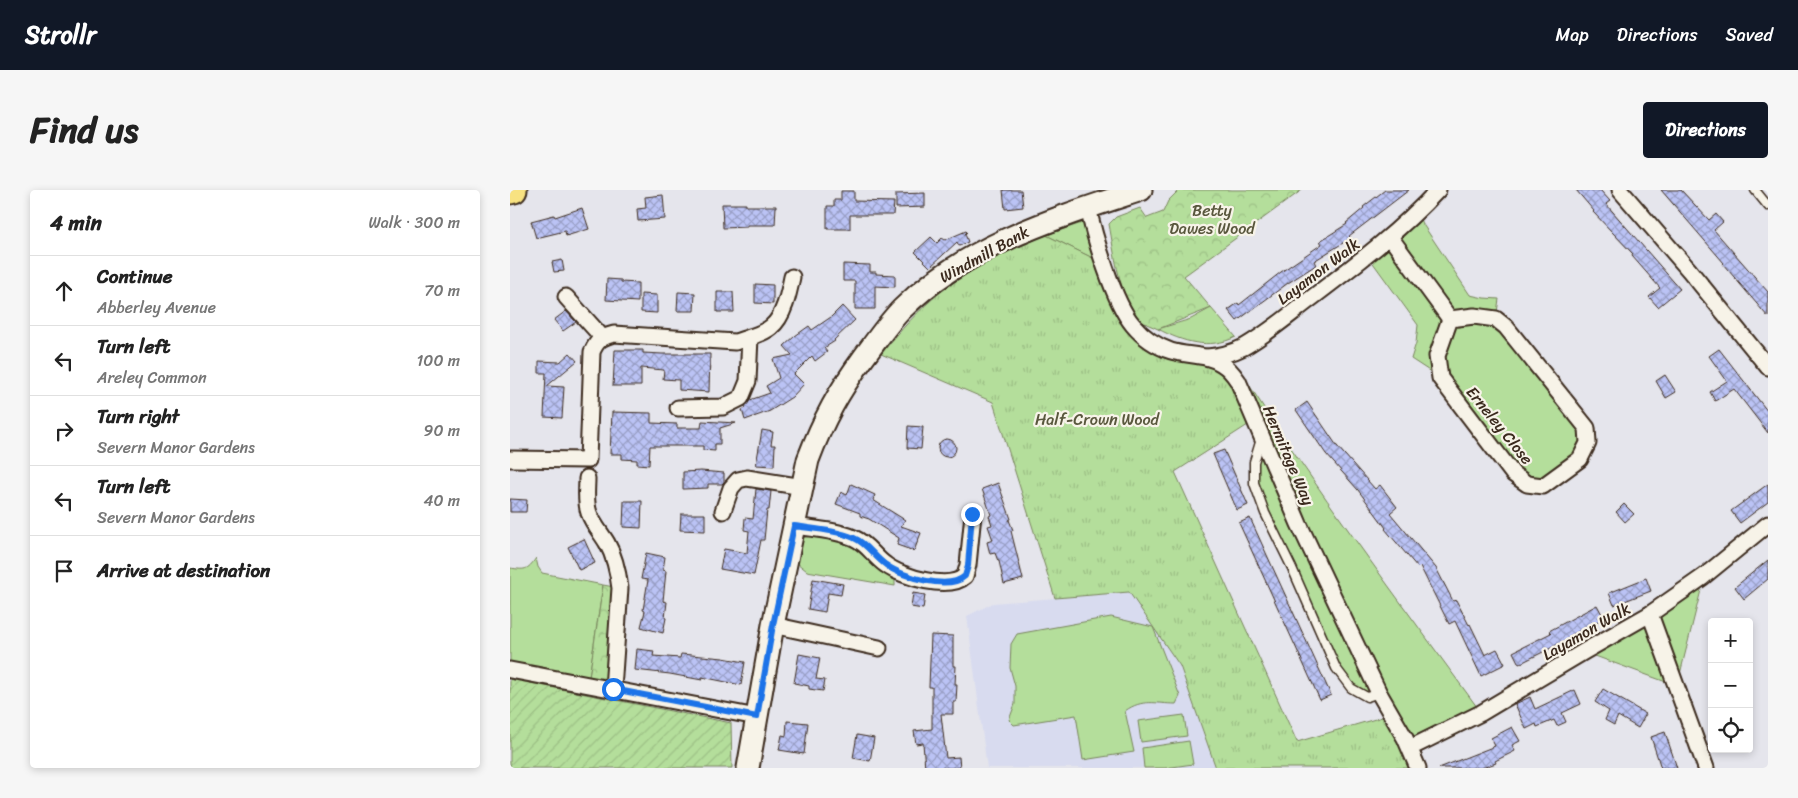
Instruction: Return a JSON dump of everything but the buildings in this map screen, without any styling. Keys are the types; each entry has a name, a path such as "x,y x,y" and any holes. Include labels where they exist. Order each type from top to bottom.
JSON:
{"main road":[{"path":"510,191 514,190"},
{"name":"Windmill Bank","path":"748,768 773,625 808,460 817,435 841,390 900,311 935,281 1002,241 1056,218 1141,190"}],"street":[{"name":"Layamon Walk","path":"1207,357 1223,356 1244,347 1274,326 1390,238 1438,190"},
{"path":"1620,190 1690,270 1768,367"},
{"name":"Hermitage Way","path":"1088,207 1122,311 1132,325 1155,344 1186,355 1207,357 1222,364 1238,381 1299,524 1379,693 1410,748 1418,768"},
{"path":"1390,238 1450,319"},
{"path":"510,459 588,460 592,352 596,343 602,337 614,334 734,342 750,337 771,327 785,306 792,277"},
{"path":"566,297 602,337"},
{"name":"Erneley Close","path":"1474,316 1496,319 1506,327 1587,428 1588,443 1580,459 1543,486 1527,484 1513,474 1440,378 1437,356 1450,319 1474,316"},
{"path":"678,408 723,406 741,398 748,381 750,337"},
{"path":"587,478 589,513 614,557 620,588 613,689"},
{"path":"723,511 731,488 738,480 747,478 802,487"},
{"path":"794,526 851,536 863,542 885,565 909,577 939,582 955,582 965,576 968,566 972,514"},
{"name":"Layamon Walk","path":"1410,748 1481,713 1585,650 1650,614 1703,577 1768,524"},
{"path":"1650,614 1706,768"},
{"path":"773,625 880,648"},
{"path":"510,670 757,717"}],"lane":[{"path":"1755,190 1768,206"},
{"path":"1262,438 1254,462 1254,483 1265,513 1292,568 1336,668 1351,688 1367,697 1379,693"}],"shaded area":[{"path":"1129,592 1180,666 1216,768 987,768 967,616 993,603"}],"green space":[{"name":"Betty Dawes Wood","path":"1179,190 1302,190 1184,276 1211,308 1158,329 1140,320 1127,301 1119,275 1109,224 1116,217 1140,208 1147,218 1163,212 1168,201"},
{"path":"1416,214 1470,295 1499,299 1496,319 1587,428 1588,443 1543,486 1527,484 1440,378 1411,359 1416,343 1418,325 1368,256"},
{"path":"1091,220 1105,264 1046,235"},
{"name":"Half-Crown Wood","path":"1046,235 1105,264 1140,333 1222,364 1251,423 1175,472 1297,742 1389,715 1418,768 1216,768 1180,666 1129,592 1055,598 993,402 881,354 918,313 954,282 992,260"},
{"path":"1211,308 1236,337 1216,343 1196,343 1177,338 1158,329 1191,319"},
{"path":"1240,371 1327,500 1480,711 1410,748 1379,693 1367,697 1351,688 1336,668 1254,483 1262,437"},
{"path":"812,536 854,541 895,580 895,586 807,571 797,563 801,538"},
{"path":"536,558 542,573 603,585 588,684 510,670 510,568 525,569"},
{"path":"1704,578 1677,686 1587,653"},
{"path":"603,585 620,588 613,689 588,684"},
{"path":"1111,617 1153,627 1180,696 1176,704 1144,703 1125,711 1134,752 1083,760 1076,715 1014,725 1009,720 1015,704 1015,686 1010,668 1011,644 1017,634"},
{"path":"510,679 731,723 732,768 510,768"},
{"path":"1184,715 1187,736 1141,742 1138,721"},
{"path":"1189,741 1193,764 1165,768 1144,768 1142,748"}],"route":[{"path":"613,689 757,717 773,625 794,526 851,536 863,542 885,565 909,577 939,582 955,582 965,576 968,566 972,514"}]}
